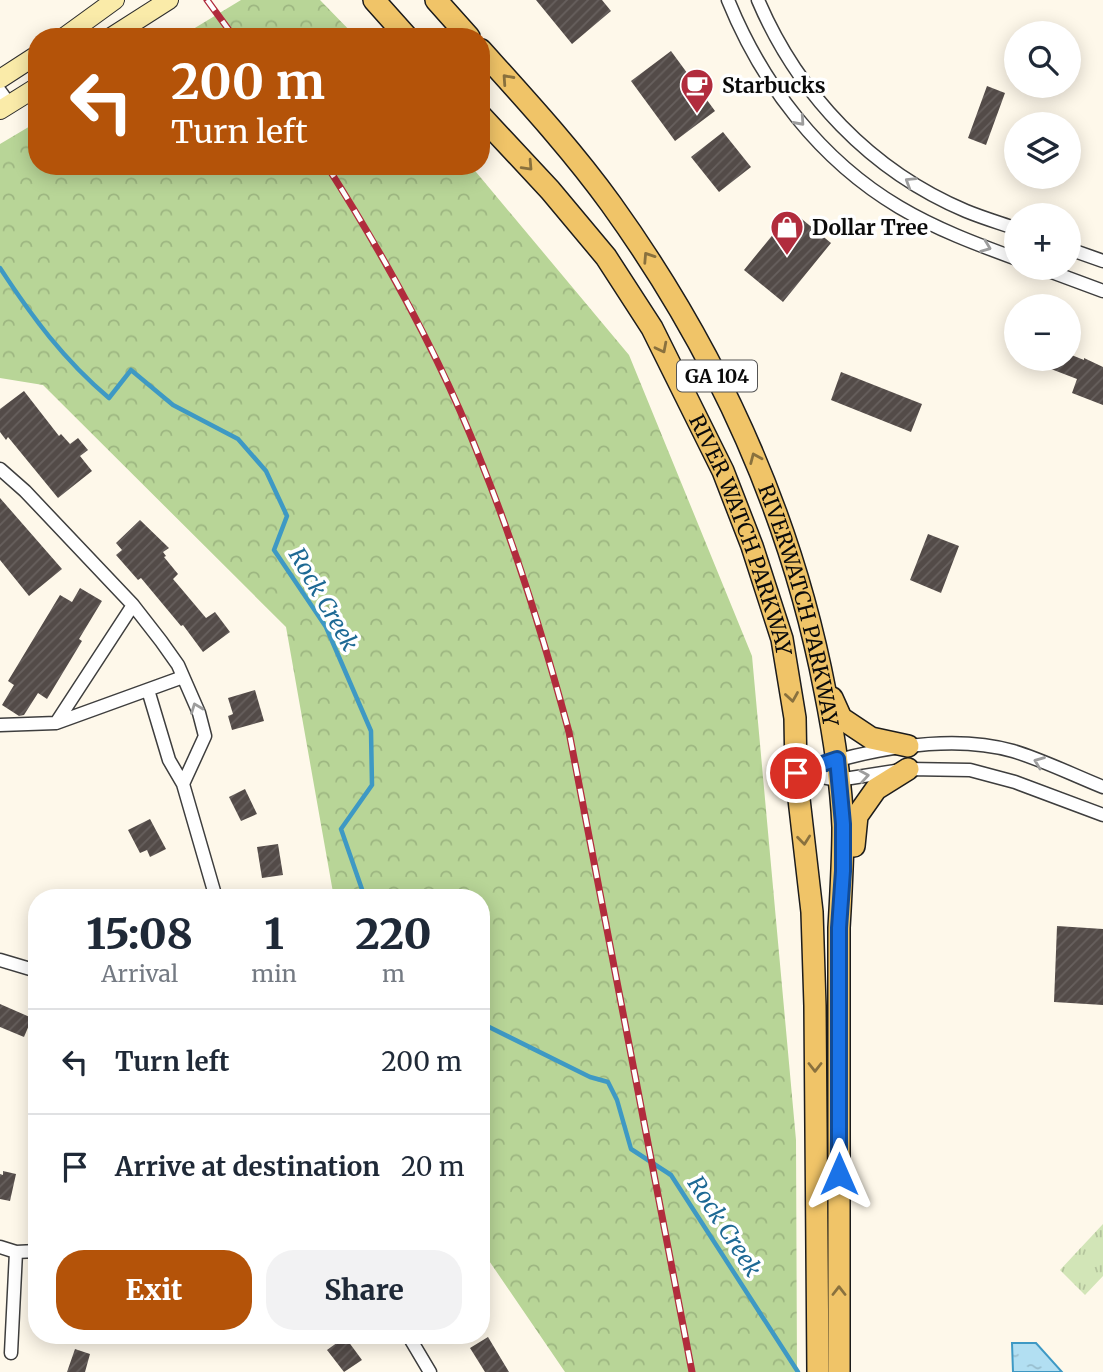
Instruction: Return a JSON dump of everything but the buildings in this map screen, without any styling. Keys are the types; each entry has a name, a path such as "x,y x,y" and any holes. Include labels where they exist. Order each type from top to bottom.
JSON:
{"main road":[{"path":"76,28 115,0"},
{"path":"125,28 169,0"},
{"path":"374,0 399,28"},
{"path":"436,0 461,28"},
{"name":"RIVERWATCH PARKWAY","path":"490,60 562,142 609,201 658,272 702,346 765,483 797,577 821,672 838,770 843,824 839,928 839,1366"},
{"path":"0,79 28,61"},
{"path":"3,102 28,91"},
{"name":"RIVER WATCH PARKWAY","path":"490,126 550,190 606,257 652,328 723,471 752,546 782,639 795,718 796,773"},
{"path":"821,672 841,718 871,738 908,746"},
{"path":"840,1015 851,952 853,853 857,816 876,789 908,769"},
{"name":"GA 104","path":"796,773 812,912 818,1372"}],"street":[{"path":"728,0 752,52 778,94 833,157 875,192 921,219 946,232 1004,254"},
{"path":"758,0 792,66 823,107 859,144 922,189 967,211 1004,224"},
{"path":"1081,253 1103,261"},
{"path":"1073,280 1103,291"},
{"path":"0,469 25,491 133,605 178,665 199,713 205,736 183,784"},
{"path":"56,723 133,605"},
{"path":"0,725 56,723 183,677"},
{"path":"148,690 169,760 183,784 213,889"},
{"path":"796,773 838,770 908,746 960,744 1012,751 1103,787"},
{"path":"796,773 908,769 970,771 1015,782 1103,815"},
{"path":"0,961 28,969"},
{"path":"0,1247 16,1252 28,1251"},
{"path":"11,1353 16,1252"},
{"path":"413,1344 429,1372"}],"green space":[{"path":"241,0 320,0 347,28 195,28"},
{"path":"28,127 28,175 479,175 629,355 752,656 796,1140 797,1372 565,1372 490,1262 490,889 332,889 286,627 43,385 0,378 0,144"},
{"path":"1103,1224 1103,1276 1085,1295 1060,1270"}],"water":[{"path":"1012,1343 1036,1343 1062,1372 1013,1372"}],"waterway":[{"name":"Rock Creek","path":"0,268 50,337 77,369 109,398 131,370 173,405 238,439 266,471 287,516 274,550 326,627 371,731 372,785 341,829 362,889"},
{"name":"Rock Creek","path":"490,1027 590,1077 608,1082 617,1100 631,1149 671,1175 798,1372"}],"railway":[{"path":"207,0 227,28"},
{"path":"332,175 391,272 448,383 493,492 539,628 569,732 692,1372"}],"place":[{"name":"Starbucks","path":"697,115"},
{"name":"Dollar Tree","path":"787,257"}],"route":[{"path":"796,773 837,759 843,824 839,928 839,1174"}]}
